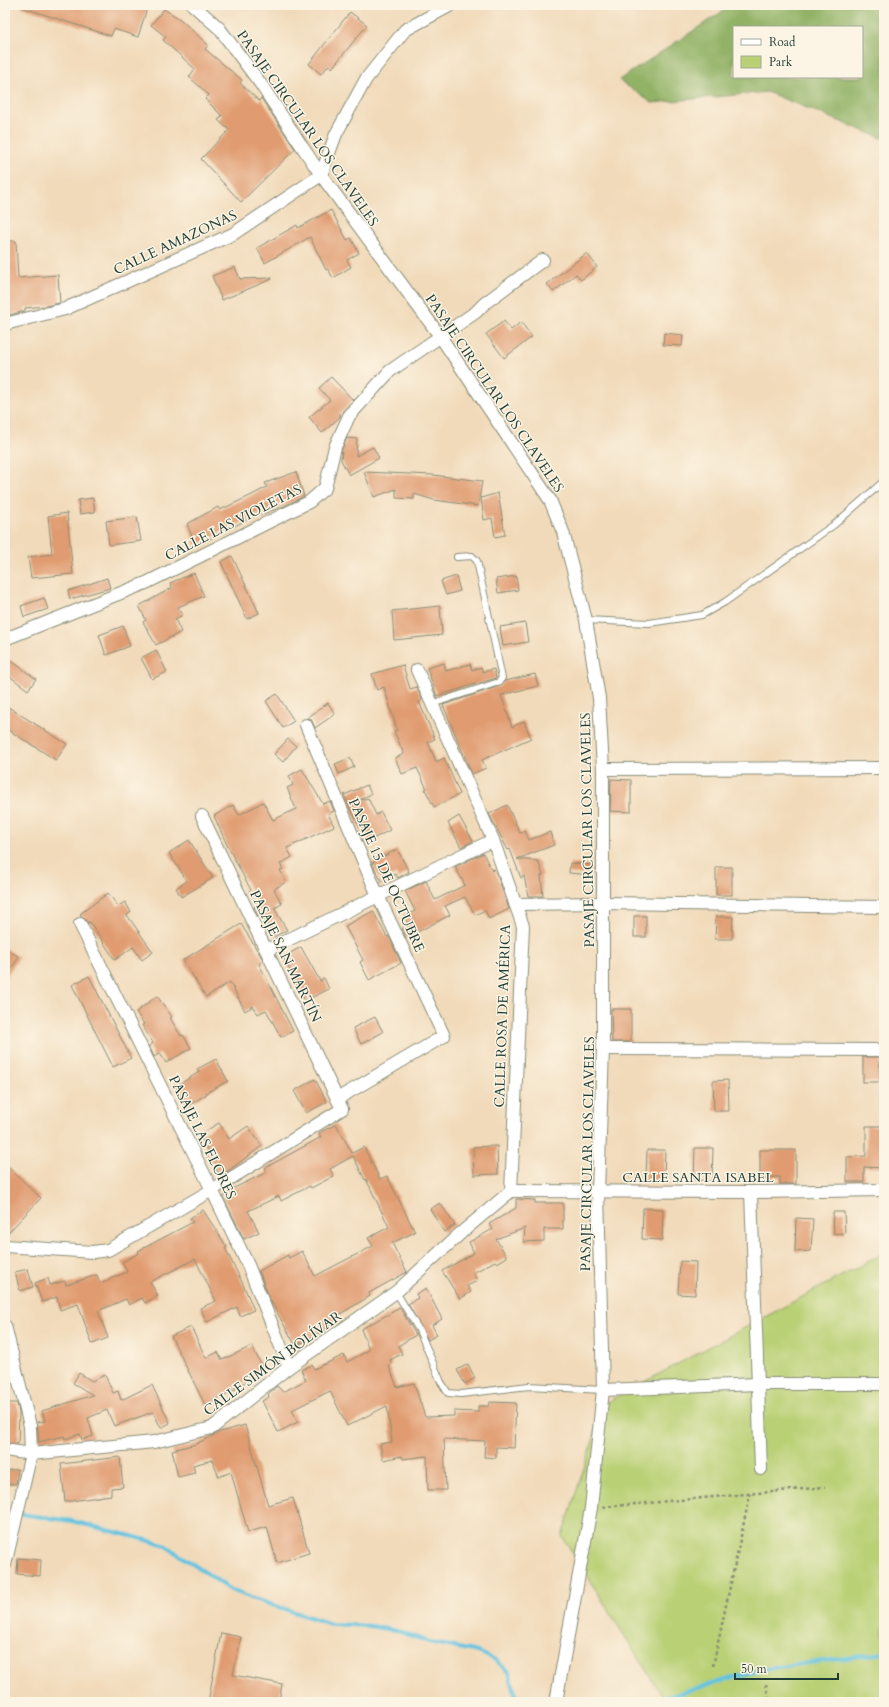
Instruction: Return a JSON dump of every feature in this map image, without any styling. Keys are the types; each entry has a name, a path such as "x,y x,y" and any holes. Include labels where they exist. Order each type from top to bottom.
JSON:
{"street":[{"path":"321,175 336,134 366,79 405,30 451,5"},
{"name":"PASAJE CIRCULAR LOS CLAVELES","path":"198,7 218,28 260,83 321,175 440,336 550,500 563,532 586,620 598,698 603,769 605,903 603,1049 598,1192 603,1390 591,1508 556,1702"},
{"name":"CALLE AMAZONAS","path":"5,324 65,309 233,234 321,175"},
{"name":"CALLE LAS VIOLETAS","path":"5,639 146,583 309,502 326,488 335,448 349,416 390,371 476,312 485,303 543,260"},
{"name":"CALLE ROSA DE AMÉRICA","path":"417,670 493,840 523,926 511,1191"},
{"name":"PASAJE 15 DE OCTUBRE","path":"306,725 378,896 444,1036 339,1104"},
{"path":"603,769 884,768"},
{"name":"PASAJE SAN MARTÍN","path":"202,816 339,1104"},
{"path":"267,950 493,840"},
{"path":"515,904 605,903 884,907"},
{"name":"PASAJE LAS FLORES","path":"80,924 248,1265 289,1367"},
{"path":"603,1049 884,1050"},
{"path":"5,1246 93,1252 108,1250 212,1190 339,1104"},
{"name":"CALLE SANTA ISABEL","path":"511,1191 751,1192 884,1190"},
{"name":"CALLE SIMÓN BOLÍVAR","path":"5,1450 31,1454 154,1442 212,1428 289,1367 396,1292 462,1232 511,1191"},
{"path":"751,1192 761,1469"},
{"path":"5,1326 30,1426 31,1454 5,1565"},
{"path":"603,1390 758,1384 884,1384"}],"lane":[{"path":"586,620 649,623 702,615 725,602 836,524 884,481"},
{"path":"432,704 499,682 502,678 477,561 472,556 457,558"},
{"path":"396,1292 419,1330 441,1382 448,1393 461,1394 529,1386 603,1390"}],"path":[{"path":"591,1508 825,1487"},
{"path":"713,1666 750,1494"},
{"path":"766,1684 769,1702"}],"green space":[{"path":"727,5 884,5 884,139 767,92 652,103 619,80 723,11"},
{"path":"884,1253 884,1702 666,1702 562,1536 605,1403"}],"building":[{"path":"21,5 148,5 138,37 114,29 111,36 21,7"},
{"path":"164,9 180,19 208,45 205,49 242,80 240,83 259,101 261,98 295,149 241,202 201,159 229,130 218,120 222,116 205,99 209,95 189,77 195,69 163,40 166,37 151,25"},
{"path":"350,12 367,25 332,68 329,65 321,74 309,64"},
{"path":"331,210 347,240 351,238 359,253 347,260 351,267 333,278 328,269 326,270 310,237 265,263 257,248 297,225 298,228"},
{"path":"5,241 16,241 18,278 58,275 60,303 25,308 25,311 5,316"},
{"path":"587,253 597,267 581,280 576,274 553,292 547,284"},
{"path":"235,267 240,279 272,279 222,300 212,276"},
{"path":"504,321 511,330 521,322 532,337 504,358 486,334"},
{"path":"664,333 683,335 682,346 663,345"},
{"path":"331,377 353,400 340,414 340,417 322,433 309,417 330,400 319,388"},
{"path":"347,438 357,439 356,456 373,447 379,458 349,475 341,460 342,449"},
{"path":"296,472 304,496 261,515 260,513 196,546 187,524 218,507 220,510 252,495 267,487 265,483"},
{"path":"364,472 433,475 482,481 478,506 434,500 414,494 414,499 396,498 396,489 374,497"},
{"path":"498,493 505,535 495,537 492,518 484,520 481,498"},
{"path":"93,498 95,512 80,514 78,500"},
{"path":"67,513 73,574 31,578 28,557 52,554 48,516"},
{"path":"137,517 141,541 109,545 106,521"},
{"path":"232,556 259,613 247,619 221,562"},
{"path":"194,573 204,596 178,607 183,615 175,619 181,632 156,645 143,622 146,620 139,606 172,588 170,583"},
{"path":"456,576 460,591 446,595 441,581"},
{"path":"516,576 518,590 498,593 496,579"},
{"path":"107,578 110,588 70,599 68,591"},
{"path":"44,598 48,609 24,617 21,606"},
{"path":"440,606 442,635 394,640 392,611"},
{"path":"525,623 528,642 503,646 500,627"},
{"path":"123,626 130,646 106,655 99,635"},
{"path":"156,650 167,672 152,679 141,658"},
{"path":"5,656 36,679 28,690 5,673"},
{"path":"444,663 446,671 470,664 472,670 481,667 483,672 494,669 496,678 437,696 427,668"},
{"path":"403,665 410,689 417,687 422,700 419,702 435,739 428,742 436,762 444,758 460,794 434,807 417,768 402,774 395,758 404,754 394,731 397,730 384,687 377,690 372,674"},
{"path":"535,674 538,686 501,695 512,727 524,721 531,738 482,760 486,768 472,774 443,705 500,686 505,681"},
{"path":"277,694 294,721 283,728 266,701"},
{"path":"328,703 335,714 315,728 311,719 307,718"},
{"path":"5,705 67,744 56,760 5,728"},
{"path":"288,739 296,746 283,762 274,754"},
{"path":"350,758 354,767 339,774 335,764"},
{"path":"302,769 323,804 330,801 334,811 328,814 334,826 287,848 292,857 280,864 283,869 280,870 286,882 274,889 282,904 274,908 287,930 274,937 262,915 258,916 254,907 257,905 249,891 251,890 228,847 214,816 233,805 239,815 263,802 273,820 296,809 287,788 293,785 289,776"},
{"path":"611,779 631,780 631,812 610,811"},
{"path":"367,785 371,794 361,799 368,798 376,815 381,812 390,830 367,842 344,795"},
{"path":"507,805 520,833 525,831 529,840 550,832 554,845 517,859 538,861 543,875 541,876 543,896 528,896 524,876 521,878 510,849 508,850 489,814"},
{"path":"459,816 473,841 461,847 448,823"},
{"path":"189,840 213,878 181,897 176,888 187,881 169,853"},
{"path":"397,849 409,872 398,878 396,874 382,882 372,863"},
{"path":"483,853 492,871 494,869 498,877 509,909 489,919 485,910 475,915 465,897 445,906 450,915 406,938 402,929 409,925 404,916 415,911 405,891 426,881 435,900 465,885 455,867"},
{"path":"570,863 592,865 591,875 569,873"},
{"path":"716,867 732,867 732,895 716,895"},
{"path":"108,893 118,906 125,902 131,912 127,915 153,952 142,960 133,947 115,960 90,922 88,923 80,914"},
{"path":"373,911 387,937 389,936 401,963 369,980 360,962 363,960 345,926"},
{"path":"634,916 646,916 646,937 634,937"},
{"path":"716,916 733,917 732,939 715,939"},
{"path":"241,924 262,958 263,961 259,964 293,1031 281,1037 266,1010 258,1014 253,1006 245,1011 230,982 206,997 183,960"},
{"path":"301,947 320,981 324,978 329,989 305,1001 291,977 293,976 283,957"},
{"path":"5,948 19,957 5,979"},
{"path":"89,976 131,1058 113,1067 72,985"},
{"path":"157,996 172,1017 170,1018 181,1036 183,1035 191,1048 166,1063 160,1053 154,1057 149,1046 153,1043 142,1025 144,1024 136,1012"},
{"path":"611,1009 631,1009 631,1042 612,1042"},
{"path":"375,1017 383,1032 361,1044 353,1028"},
{"path":"863,1057 880,1057 880,1082 863,1082"},
{"path":"216,1059 228,1081 206,1093 207,1094 187,1106 175,1087 199,1072 197,1069"},
{"path":"315,1079 327,1102 306,1113 294,1091"},
{"path":"728,1080 729,1111 714,1111 713,1081"},
{"path":"219,1123 229,1139 248,1126 262,1146 221,1176 206,1155 210,1153 199,1135"},
{"path":"336,1124 352,1153 364,1147 380,1179 387,1176 415,1232 392,1243 407,1272 369,1293 370,1296 337,1316 340,1321 296,1346 270,1300 259,1271 288,1255 289,1258 302,1251 315,1276 373,1246 368,1238 389,1227 366,1179 365,1180 353,1156 330,1169 334,1176 281,1201 279,1196 248,1211 259,1232 244,1239 223,1197 232,1192 230,1190 267,1172 265,1168 321,1137 319,1133"},
{"path":"866,1126 884,1126 884,1168 864,1167 864,1182 847,1182 847,1157 866,1156"},
{"path":"497,1146 498,1174 474,1175 473,1147"},
{"path":"695,1148 713,1148 712,1181 694,1180"},
{"path":"647,1150 665,1150 664,1180 646,1180"},
{"path":"760,1150 796,1150 796,1184 780,1184 780,1177 760,1177"},
{"path":"5,1164 41,1198 5,1236"},
{"path":"516,1199 535,1200 535,1203 563,1203 563,1229 544,1229 544,1241 524,1242 525,1228 496,1239 507,1257 497,1263 495,1261 473,1273 477,1281 467,1286 471,1292 460,1299 442,1271 474,1253 469,1242 493,1229 489,1224 516,1208"},
{"path":"440,1203 455,1225 444,1232 430,1209"},
{"path":"643,1208 663,1209 662,1240 642,1239"},
{"path":"203,1210 227,1247 225,1248 254,1310 240,1316 237,1307 207,1322 200,1308 216,1301 195,1259 150,1282 158,1296 145,1303 142,1298 129,1305 126,1299 98,1311 108,1338 92,1344 78,1304 60,1310 57,1297 42,1302 35,1283 48,1278 50,1285 65,1281 66,1285 97,1275 100,1283 127,1272 122,1262 139,1253 138,1251 193,1222 190,1218"},
{"path":"833,1212 844,1212 845,1233 834,1234"},
{"path":"796,1218 813,1219 811,1251 795,1252"},
{"path":"680,1261 696,1262 695,1295 678,1294"},
{"path":"28,1269 33,1287 20,1291 15,1272"},
{"path":"426,1288 442,1319 432,1325 437,1335 428,1340 408,1304 418,1298 416,1294"},
{"path":"400,1308 416,1335 398,1346 402,1354 390,1360 392,1364 389,1366 397,1387 414,1383 425,1417 454,1416 454,1411 478,1412 478,1406 489,1406 490,1402 516,1403 514,1448 496,1447 496,1458 484,1457 485,1441 444,1439 446,1490 428,1490 427,1456 403,1459 402,1456 383,1460 380,1444 392,1442 387,1406 347,1426 330,1391 292,1410 298,1422 278,1432 262,1401 269,1397 268,1394 277,1386 283,1392 306,1380 301,1370 312,1365 314,1369 344,1355 347,1362 369,1350 361,1329"},
{"path":"191,1327 206,1358 218,1352 222,1360 252,1346 265,1373 235,1387 236,1389 205,1405 171,1336"},
{"path":"468,1364 475,1378 465,1384 457,1370"},
{"path":"79,1373 92,1381 105,1375 113,1393 118,1391 121,1400 152,1385 170,1423 161,1428 153,1412 114,1426 107,1410 88,1418 93,1436 82,1440 80,1434 65,1439 64,1436 39,1442 37,1422 45,1421 42,1411 93,1395 73,1383"},
{"path":"7,1403 17,1403 19,1413 18,1444 7,1443 7,1438 5,1438 5,1405"},
{"path":"245,1425 268,1505 293,1498 309,1553 277,1563 267,1527 248,1532 231,1472 219,1477 212,1460 193,1465 195,1473 178,1477 172,1450 196,1444 220,1432"},
{"path":"120,1457 123,1487 111,1488 111,1495 65,1502 61,1464"},
{"path":"18,1469 16,1484 5,1484 5,1471"},
{"path":"18,1558 41,1560 40,1576 17,1574"},
{"path":"221,1633 241,1637 233,1675 282,1684 279,1702 208,1702"}],"waterway":[{"path":"5,1512 72,1521 166,1546 231,1590 331,1624 371,1626 401,1632 429,1642 478,1652 496,1660 509,1673 518,1702"},
{"path":"649,1702 764,1669 884,1653"}]}
